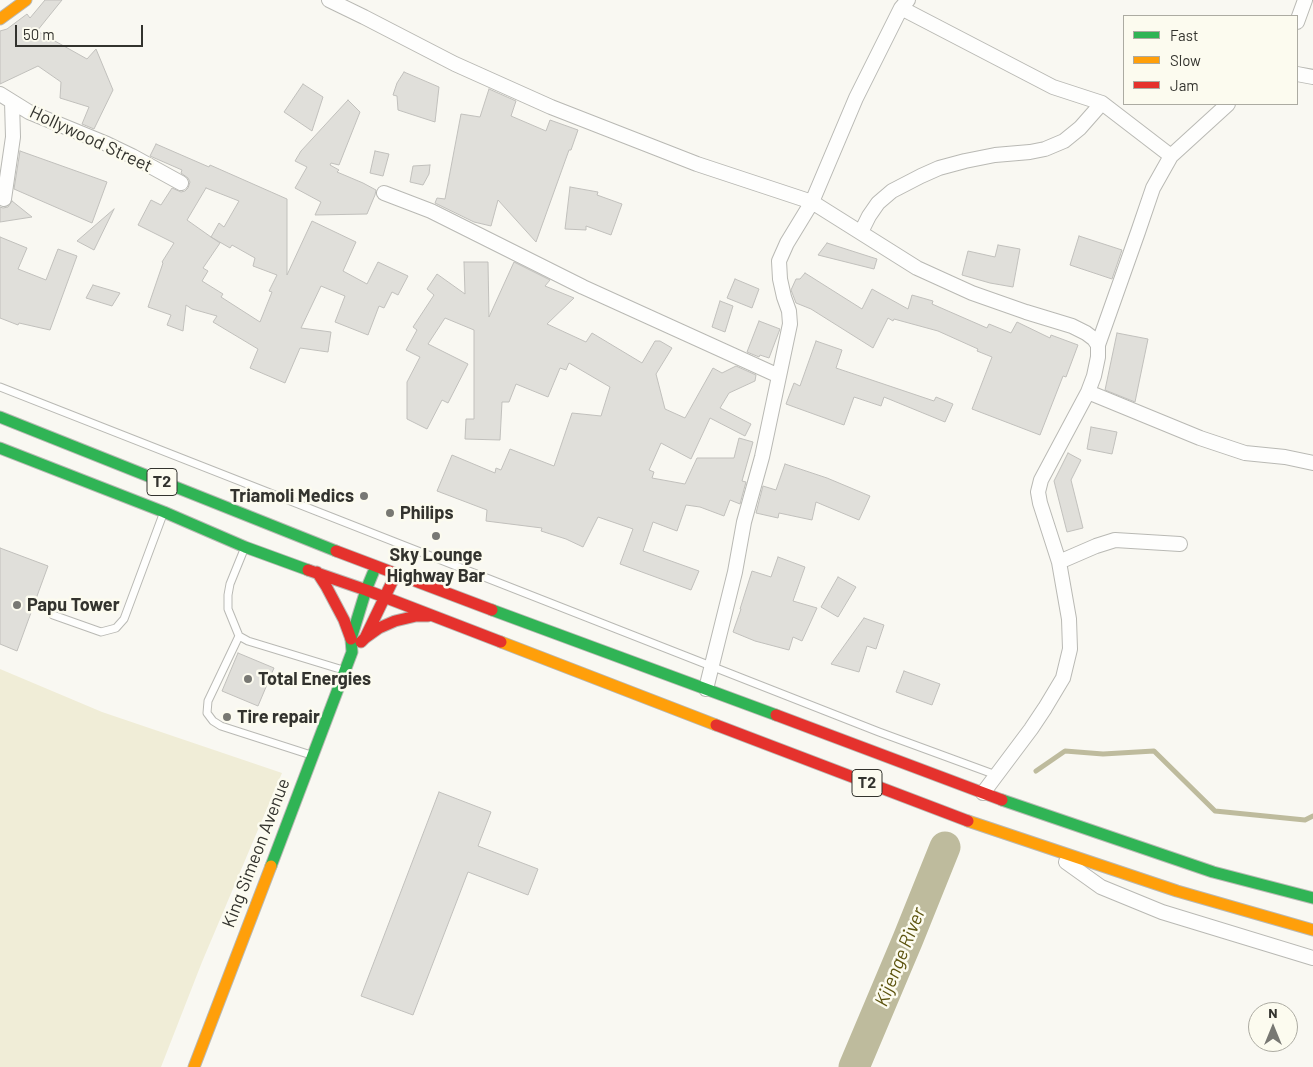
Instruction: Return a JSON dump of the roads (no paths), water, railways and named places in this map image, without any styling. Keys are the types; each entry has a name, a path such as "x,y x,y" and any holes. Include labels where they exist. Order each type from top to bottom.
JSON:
{"main road":[{"path":"0,19 26,0"},
{"name":"T2","path":"0,416 234,511 396,574 472,617 948,814 1177,892 1313,930"},
{"name":"T2","path":"0,448 164,512 245,547 366,590 429,616 472,617 706,688 983,793 1213,872 1313,898"},
{"path":"351,639 366,590 376,566"},
{"path":"317,572 344,620 351,639 352,652"},
{"path":"365,638 396,574"},
{"path":"352,652 365,638 395,620 416,616 429,616"},
{"name":"King Simeon Avenue","path":"194,1067 352,652"}],"street":[{"path":"328,0 455,64 551,107 697,164 812,202 917,268 972,293 1072,326 1086,333 1098,345"},
{"path":"1298,19 1305,0"},
{"path":"706,688 735,572 744,522 762,457 790,324 789,311 780,279 779,261 787,243 812,202 856,98 905,4 1053,87 1102,103 1171,156"},
{"path":"1298,74 1313,77"},
{"path":"4,199 13,136 6,98"},
{"name":"Hollywood Street","path":"6,98 46,120 132,156 182,183"},
{"path":"861,232 878,203 892,191 939,168 995,155 1045,149 1064,141 1080,128 1102,103"},
{"path":"983,793 1031,729 1063,678 1070,649 1069,619 1059,562 1038,492 1041,480 1088,392 1098,358 1098,345 1153,188 1171,156 1227,105"},
{"path":"384,193 431,211 583,287 779,376"},
{"path":"1088,392 1200,438 1245,453 1313,462"},
{"path":"1059,562 1115,540 1180,544"},
{"path":"1042,846 1101,887 1162,912 1313,958"},
{"path":"1213,872 1313,886"}],"lane":[{"path":"0,387 879,732 996,775"},
{"path":"53,615 102,632 116,628 124,619 164,512"},
{"path":"245,547 230,584 228,595 228,609 239,636 257,644 345,671"},
{"path":"239,636 208,701 207,713 213,721 221,726 312,756"}],"waterway":[{"path":"1036,771 1065,751 1103,754 1154,751 1215,811 1305,820 1313,816"},
{"name":"Kijenge River","path":"854,1067 945,847"}],"place":[{"name":"Triamoli Medics","path":"364,496"},
{"name":"Philips","path":"390,513"},
{"name":"Sky Lounge Highway Bar","path":"436,536"},
{"name":"Papu Tower","path":"17,605"},
{"name":"Total Energies","path":"248,679"},
{"name":"Tire repair","path":"227,717"}]}
